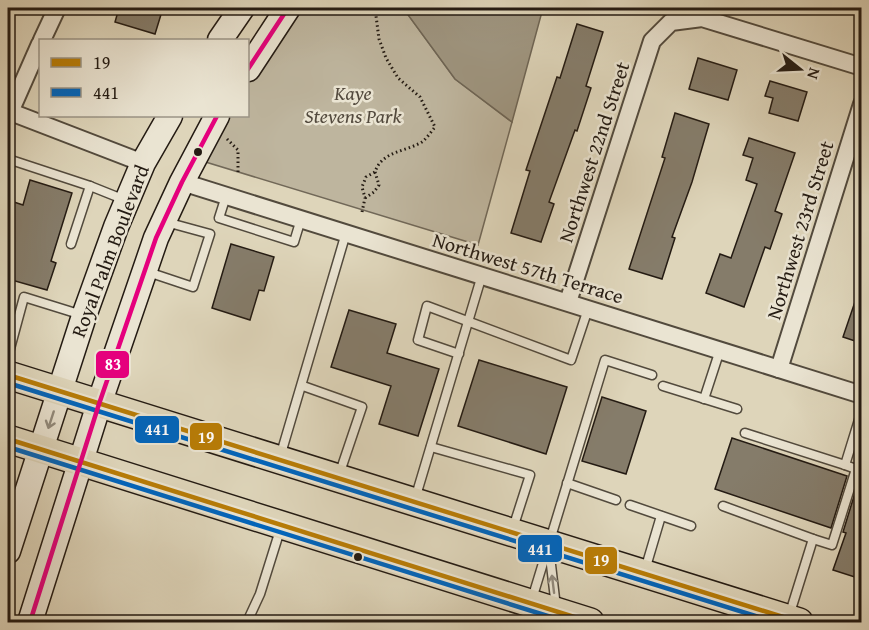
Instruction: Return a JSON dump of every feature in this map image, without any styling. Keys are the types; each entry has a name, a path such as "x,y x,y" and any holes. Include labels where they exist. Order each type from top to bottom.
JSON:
{"main road":[{"path":"221,39 242,8"},
{"path":"249,67 288,8"},
{"name":"Royal Palm Boulevard","path":"8,551 84,316 126,200 143,163 169,117"},
{"name":"Royal Palm Boulevard","path":"30,622 99,404 164,221 182,182 220,124"},
{"path":"8,375 794,621"},
{"path":"8,439 282,526 528,613 590,622"}],"street":[{"path":"42,39 57,8"},
{"name":"Northwest 22nd Street","path":"568,302 652,41 671,22 702,18 861,67"},
{"path":"39,46 8,113 143,163"},
{"name":"Northwest 23rd Street","path":"780,369 861,104"},
{"name":"Northwest 57th Terrace","path":"182,182 861,395"}],"lane":[{"path":"8,159 126,200"},
{"path":"71,244 90,186"},
{"path":"226,196 219,218 294,242 301,219"},
{"path":"145,271 193,287 210,234 164,221"},
{"path":"279,460 303,386 346,233"},
{"path":"414,502 482,275"},
{"path":"8,356 24,297 84,316"},
{"path":"459,354 418,340 427,306 571,360 588,309"},
{"path":"704,399 720,350"},
{"path":"528,613 605,360 652,375"},
{"path":"303,386 362,406 338,479"},
{"path":"663,386 737,410"},
{"path":"845,465 861,410"},
{"path":"723,506 832,544 856,469 745,433"},
{"path":"431,447 530,476 511,533"},
{"path":"567,483 616,500"},
{"path":"630,504 691,526"},
{"path":"643,574 661,516"},
{"path":"247,622 260,594 282,526"},
{"path":"794,621 813,539"},
{"path":"548,545 555,617"}],"path":[{"path":"365,198 375,192 379,185 375,172 378,164 388,155 424,141 435,127 420,97 398,78 386,57 379,39 375,8"},
{"path":"220,124 238,150 238,174"},
{"path":"362,212 365,198 362,187 366,177 375,172"}],"green space":[{"name":"Kaye Stevens Park","path":"292,8 405,8 455,79 512,122 478,245 199,160 226,117 249,117 249,79"}],"shaded area":[{"path":"405,8 543,8 512,122 455,79"}],"building":[{"path":"119,8 163,8 155,34 115,22"},
{"path":"577,24 603,32 586,86 591,88 549,202 554,204 541,242 511,233 530,171 526,170"},
{"path":"698,58 737,70 728,100 689,89"},
{"path":"770,81 807,92 798,121 769,113 773,98 765,96"},
{"path":"675,113 709,124 692,182 672,237 675,238 662,279 629,269 665,158 662,157"},
{"path":"749,138 795,153 775,211 782,214 770,249 765,247 744,307 706,293 720,254 731,258 757,184 746,180 753,158 743,155"},
{"path":"30,180 72,193 51,261 56,263 47,290 8,279 8,251 12,236 8,235 8,200 23,205"},
{"path":"231,244 274,257 264,291 259,290 250,320 212,308"},
{"path":"859,290 861,290 861,343 843,337"},
{"path":"349,310 396,324 387,353 439,369 418,436 379,424 391,386 331,367"},
{"path":"479,360 567,387 546,454 458,426"},
{"path":"602,397 646,411 626,474 582,461"},
{"path":"732,438 847,476 831,528 715,489"},
{"path":"859,480 861,481 861,579 833,570 846,533 843,532"}],"transit line":[{"name":"83","path":"249,67 288,8"},
{"name":"83","path":"30,622 99,404 156,238 216,117"},
{"name":"19","path":"8,375 799,622"},
{"name":"441","path":"8,383 775,622"},
{"name":"19","path":"8,439 590,622"},
{"name":"441","path":"8,447 567,622"}]}
